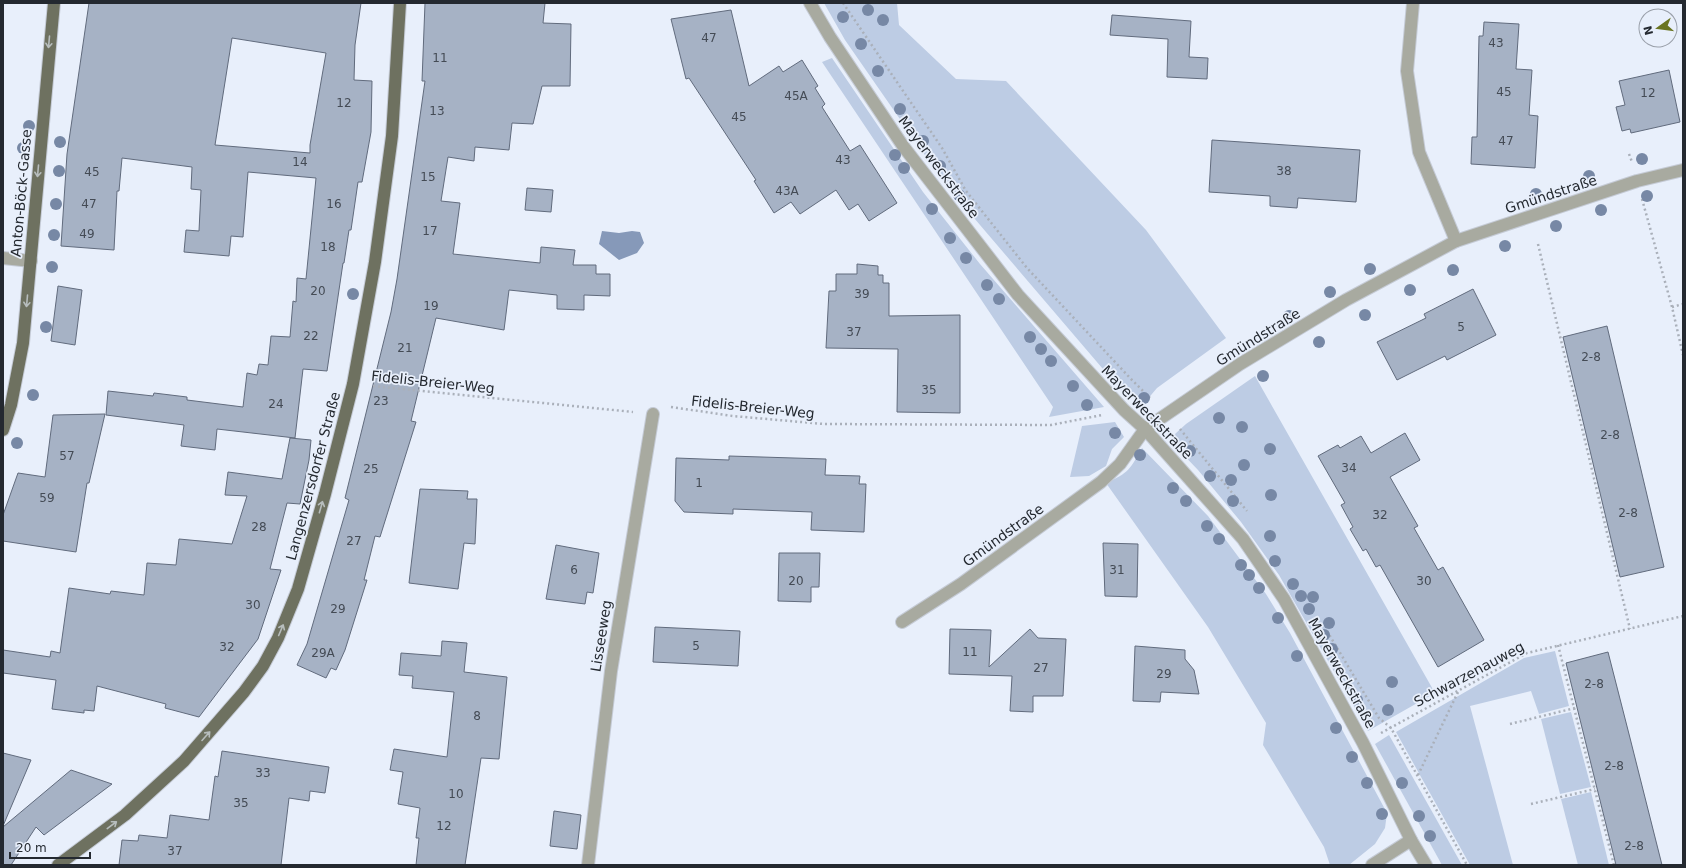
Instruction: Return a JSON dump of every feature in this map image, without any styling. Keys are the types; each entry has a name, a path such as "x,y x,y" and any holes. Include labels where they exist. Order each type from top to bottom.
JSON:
{"main road":[{"name":"Anton-Böck-Gasse","path":"3,430 12,406 23,343 54,3"},
{"name":"Langenzersdorfer Straße","path":"58,865 125,815 184,761 244,692 263,666 278,638 298,589 325,494 353,384 375,262 392,136 400,3"}],"street":[{"name":"Mayerweckstraße","path":"810,3 830,37 903,146 1018,295 1124,410 1146,429 1243,539 1284,599 1363,743 1411,840 1426,865"},
{"path":"1413,3 1407,71 1419,152 1456,241"},
{"name":"Gmündstraße","path":"902,622 961,584 1101,482 1120,464 1146,429 1240,364 1346,300 1456,241 1637,181 1683,170"},
{"path":"3,258 31,261"},
{"name":"Lisseeweg","path":"588,865 611,672 653,414"},
{"path":"1372,865 1411,840"}],"path":[{"path":"1629,154 1672,307 1683,355"},
{"path":"1538,244 1630,629"},
{"path":"1672,307 1683,304"},
{"name":"Fidelis-Breier-Weg","path":"353,384 653,414 663,406 733,416 824,424 1051,426 1124,410 1152,399"},
{"name":"Schwarzenauweg","path":"1363,743 1527,653 1683,616"},
{"path":"1558,645 1614,865"},
{"path":"1418,776 1459,690"},
{"path":"1510,724 1575,708"},
{"path":"1532,804 1595,789"}],"shaded area":[{"path":"824,3 897,3 899,25 956,79 1006,81 1146,230 1226,338 1157,388 1146,401 1126,396 945,184 845,40"},
{"path":"832,58 923,192 980,264 1104,407 1049,417 1053,407 822,62"},
{"path":"602,231 619,233 632,231 640,232 644,243 637,253 619,260 599,244"},
{"path":"1255,376 1435,693 1368,731 1279,575 1241,522 1198,470 1176,447 1175,434 1186,424"},
{"path":"1115,422 1124,437 1112,449 1106,466 1089,476 1070,477 1082,426"},
{"path":"1142,448 1208,516 1266,594 1290,633 1387,813 1385,828 1375,844 1349,865 1330,865 1324,847 1263,745 1266,723 1208,627 1106,483 1128,470"},
{"path":"1555,651 1569,706 1539,714 1531,691 1470,706 1513,865 1470,865 1396,732 1524,658"},
{"path":"1571,712 1591,787 1560,794 1541,719"},
{"path":"1389,735 1462,865 1442,865 1375,744"},
{"path":"1591,792 1609,865 1578,865 1561,799"}],"building":[{"path":"89,3 361,3 355,45 354,80 372,81 371,132 362,182 358,182 351,230 349,230 327,371 303,369 295,438 217,429 215,450 181,446 184,425 106,415 108,391 153,396 154,393 187,397 187,400 243,407 247,373 257,375 259,364 268,365 271,336 290,337 293,301 296,302 297,278 306,279 316,178 248,172 243,237 231,236 229,256 184,252 186,230 199,231 201,190 191,189 192,167 122,158 119,191 117,191 114,250 61,246 67,154","holes":["232,38 326,53 310,145 310,153 215,145"]},
{"path":"425,3 545,3 543,23 571,24 570,86 542,86 533,124 512,123 509,150 475,147 474,161 448,157 441,201 460,203 453,254 540,263 541,247 575,250 573,265 596,265 596,274 610,274 610,296 584,295 584,310 557,309 557,295 509,290 504,330 436,318 411,421 416,422 380,537 375,536 364,580 367,580 345,650 336,670 331,668 326,678 297,665 307,644 349,500 345,498 391,312 425,81 422,81"},
{"path":"731,10 749,86 779,66 783,72 802,60 818,86 815,88 825,104 822,107 850,151 860,145 897,203 869,221 858,204 849,210 836,190 800,214 791,202 774,213 754,181 756,180 689,78 686,79 671,19"},
{"path":"1112,15 1191,21 1189,57 1208,58 1207,79 1167,77 1168,39 1110,35"},
{"path":"1484,22 1519,24 1516,69 1532,70 1529,115 1538,116 1535,168 1471,164 1472,137 1477,137 1479,36 1483,36"},
{"path":"1669,70 1680,122 1631,133 1630,129 1622,131 1616,107 1625,105 1619,81"},
{"path":"1212,140 1360,150 1356,202 1298,198 1297,208 1270,206 1270,196 1209,192"},
{"path":"527,188 553,190 551,212 525,210"},
{"path":"857,264 878,266 878,275 883,275 883,283 889,283 889,316 960,315 960,413 897,412 898,349 826,348 829,291 836,291 836,274 857,274"},
{"path":"58,286 82,290 75,345 51,341"},
{"path":"1473,289 1496,335 1447,360 1445,356 1397,380 1377,342 1426,318 1424,314"},
{"path":"1607,326 1664,567 1620,577 1563,337"},
{"path":"105,414 89,483 87,483 76,552 3,541 3,515 18,473 45,477 53,415"},
{"path":"1405,433 1420,460 1390,477 1418,526 1414,528 1438,570 1443,567 1484,640 1438,667 1380,565 1376,567 1366,549 1363,551 1350,529 1353,527 1341,505 1345,503 1318,456 1338,445 1340,448 1361,436 1371,453"},
{"path":"290,438 311,440 309,460 300,504 287,503 270,569 281,570 258,639 199,717 165,708 166,704 97,686 94,711 84,710 84,713 52,709 56,680 3,673 3,650 50,657 51,651 60,653 69,588 110,594 111,591 144,595 147,563 176,565 179,539 232,544 247,496 225,495 228,472 282,479"},
{"path":"729,456 826,459 825,475 860,476 859,484 866,484 864,532 811,530 812,512 733,509 733,514 684,512 675,501 676,458 729,460"},
{"path":"420,489 468,491 467,499 477,499 475,544 464,543 458,589 409,583"},
{"path":"1103,543 1138,544 1137,597 1105,596"},
{"path":"556,545 599,553 593,593 587,592 585,604 546,599"},
{"path":"779,553 820,553 819,587 811,587 811,602 778,601"},
{"path":"655,627 740,631 738,666 653,662"},
{"path":"950,629 991,630 989,667 1030,629 1038,638 1066,639 1063,696 1033,696 1033,712 1010,711 1012,676 949,674"},
{"path":"442,641 467,643 464,672 507,677 499,759 481,758 465,865 416,865 419,838 416,838 420,808 398,804 403,772 390,770 394,749 447,757 454,692 412,688 413,676 399,675 401,653 441,656"},
{"path":"1135,646 1185,650 1185,659 1194,670 1199,694 1161,692 1160,702 1133,701"},
{"path":"1608,652 1662,865 1616,865 1566,663"},
{"path":"222,751 329,767 325,793 310,791 309,801 289,798 281,865 119,865 122,840 138,841 139,835 167,838 170,815 209,820 215,776 218,777"},
{"path":"3,753 31,760 3,826"},
{"path":"71,770 112,784 44,835 36,827 11,865 3,865 3,827"},
{"path":"554,811 581,815 577,849 550,846"}]}
